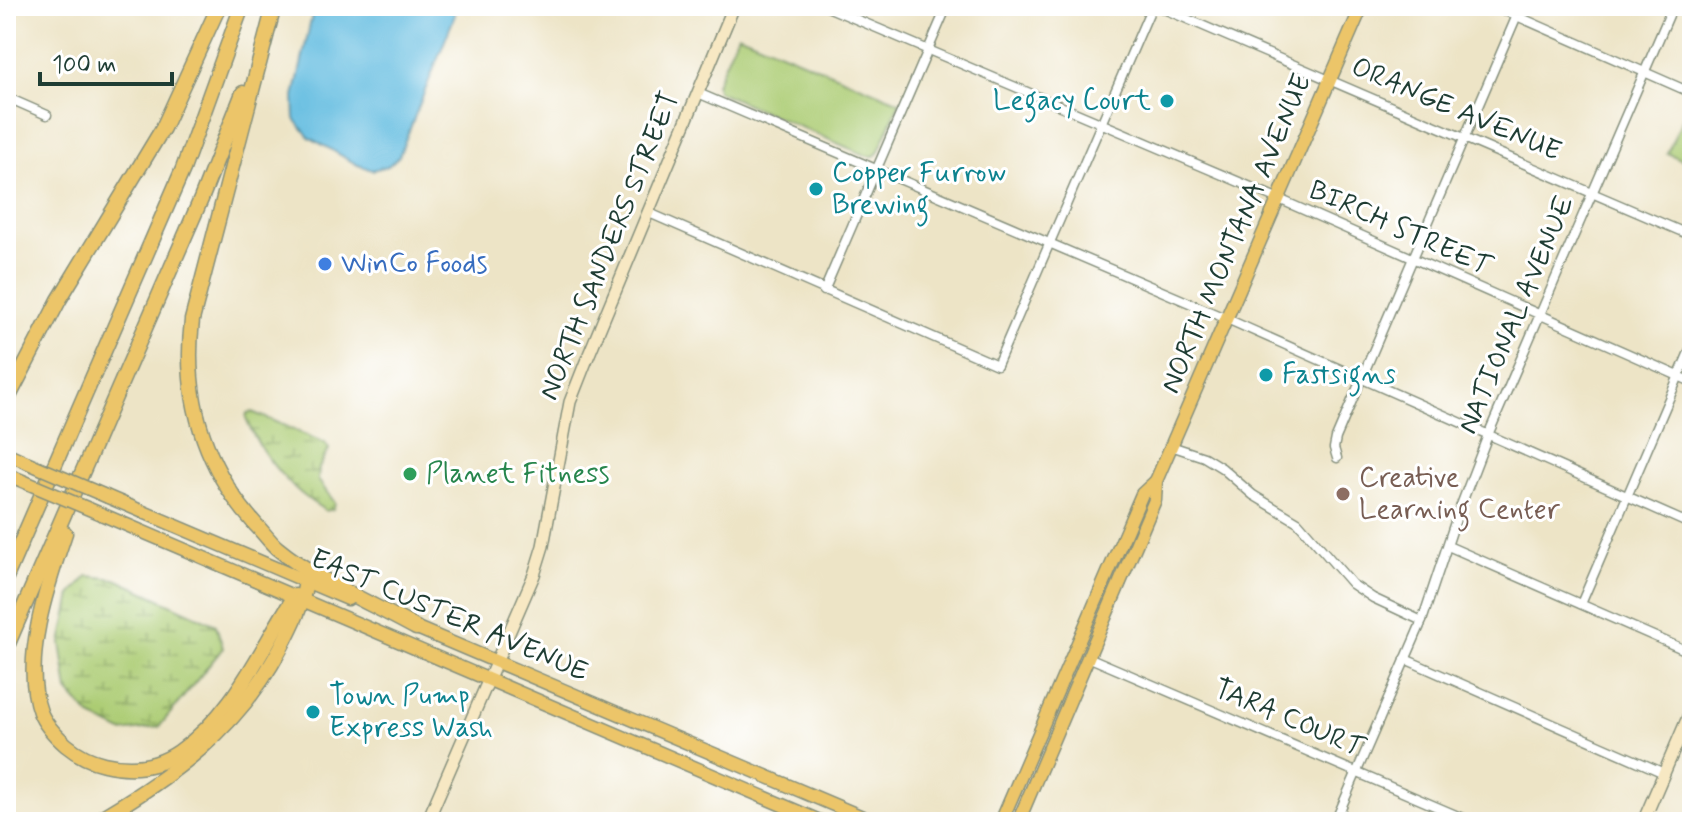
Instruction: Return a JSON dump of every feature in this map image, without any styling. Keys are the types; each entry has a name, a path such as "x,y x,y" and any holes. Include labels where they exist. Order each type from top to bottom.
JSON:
{"highway":[{"path":"6,402 59,300 163,128 219,6"},
{"path":"6,577 183,169 242,6"},
{"path":"6,648 217,159 273,6"},
{"path":"273,6 192,320 188,353 195,413 206,450 225,486 277,548 322,577 416,628"},
{"path":"99,435 47,592 33,659 40,712 57,737 76,753 96,762 136,768 157,763 179,752 224,709 245,683 299,598"},
{"path":"94,822 187,762 216,736 245,703 271,666 306,581"}],"main road":[{"name":"NORTH MONTANA AVENUE","path":"1018,822 1155,500 1156,481 1362,6"},
{"name":"EAST CUSTER AVENUE","path":"6,453 874,822"},
{"name":"EAST CUSTER AVENUE","path":"10,475 822,822"},
{"name":"NORTH MONTANA AVENUE","path":"1001,822 1142,494 1156,481"}],"street":[{"name":"NORTH SANDERS STREET","path":"427,822 534,575 543,546 570,402 734,6"},
{"name":"BIRCH STREET","path":"825,6 1279,199 1692,382"},
{"path":"824,291 947,6"},
{"path":"647,212 997,365 1154,6"},
{"name":"ORANGE AVENUE","path":"1154,6 1692,236"},
{"path":"1494,6 1692,93"},
{"path":"1337,458 1334,448 1336,438 1521,6"},
{"name":"NATIONAL AVENUE","path":"1335,822 1422,621 1488,435 1673,6"},
{"path":"698,93 1227,319 1692,525"},
{"path":"6,97 47,115"},
{"path":"1581,604 1692,345"},
{"path":"1171,446 1204,457 1222,468 1253,495 1298,522 1352,584 1373,598 1422,621"},
{"path":"1448,546 1692,653"},
{"name":"TARA COURT","path":"1088,657 1472,822"},
{"path":"1405,659 1664,773"},
{"path":"1643,822 1692,708"}],"green space":[{"path":"738,34 900,102 878,153 867,156 717,91 716,84"},
{"path":"1692,104 1692,164 1667,153"},
{"path":"252,412 325,443 329,449 319,468 318,480 335,503 333,509 326,511 313,503 278,471 246,419 247,413"},
{"path":"88,576 116,579 216,625 223,648 159,727 122,732 90,716 68,691 61,643 71,595"}],"water":[{"path":"314,6 453,6 455,15 399,156 388,166 372,170 358,165 309,137 295,119 294,97"}],"place":[{"name":"Legacy Court","path":"1167,101"},
{"name":"Copper Furrow Brewing","path":"816,189"},
{"name":"WinCo Foods","path":"325,264"},
{"name":"Fastsigns","path":"1266,375"},
{"name":"Planet Fitness","path":"410,474"},
{"name":"Creative Learning Center","path":"1343,494"},
{"name":"Town Pump Express Wash","path":"313,712"}]}
